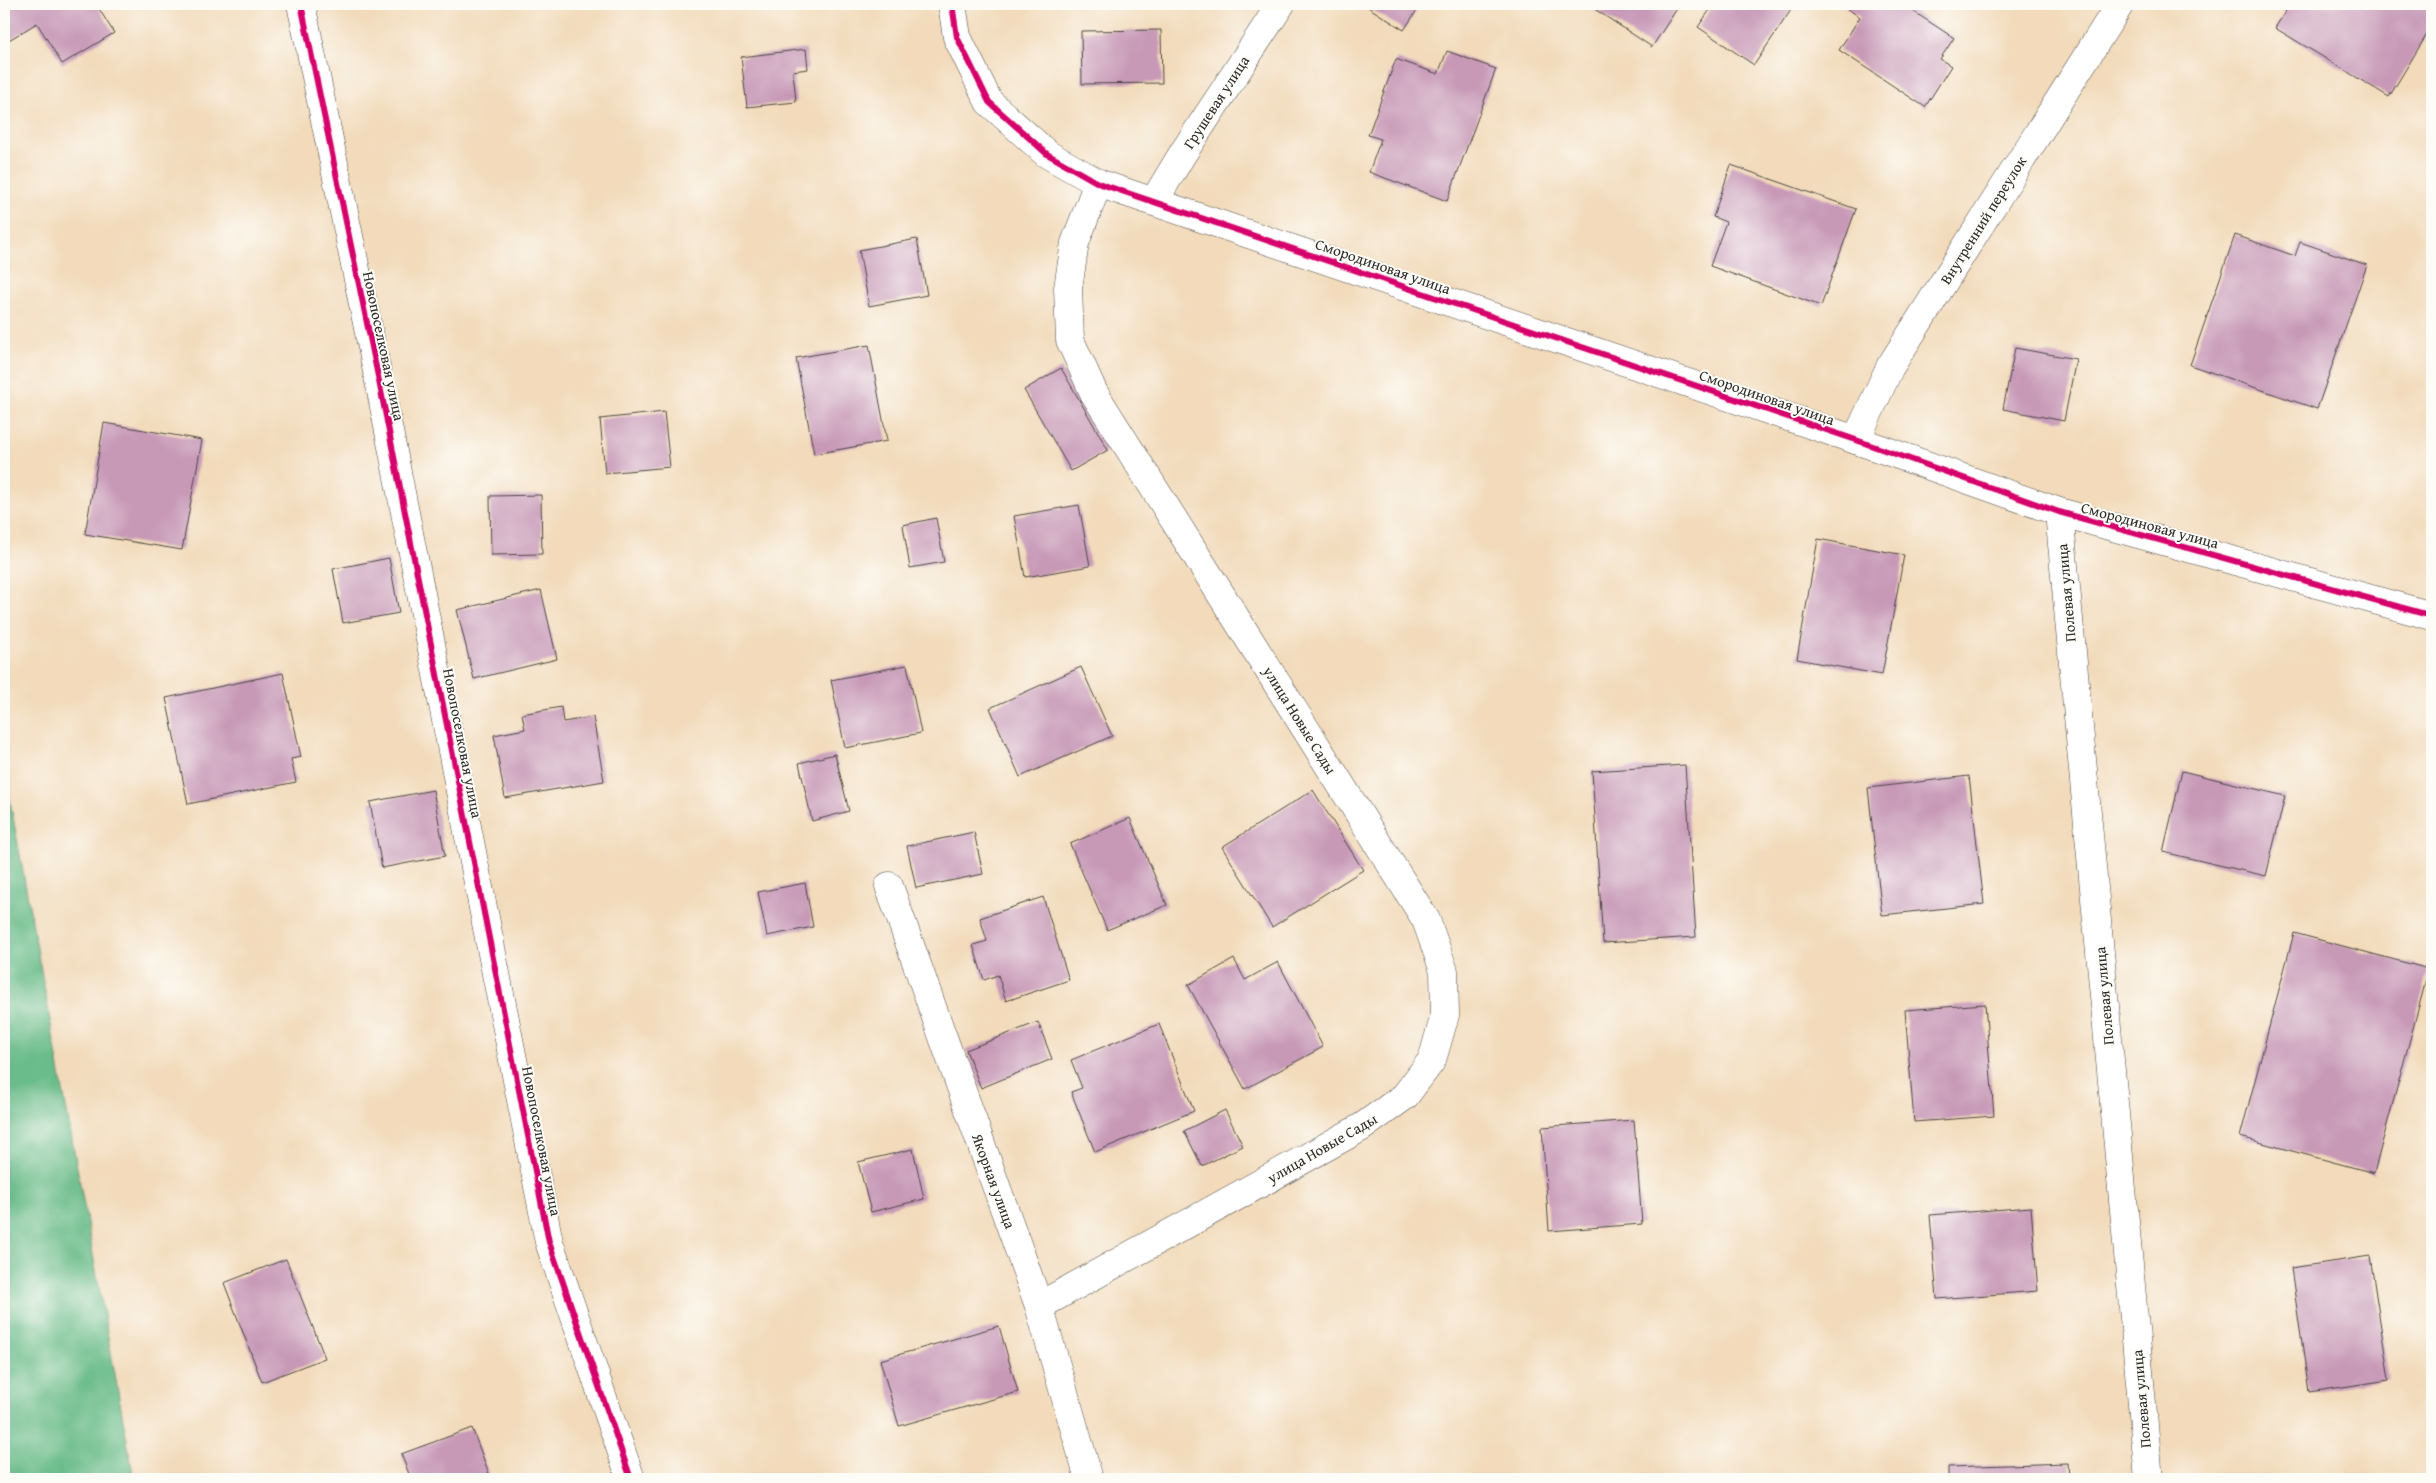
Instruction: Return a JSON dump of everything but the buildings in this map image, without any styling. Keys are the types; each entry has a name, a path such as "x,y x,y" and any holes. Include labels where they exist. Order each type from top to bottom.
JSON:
{"street":[{"name":"Новопоселковая улица","path":"301,4 382,395 549,1242 631,1479"},
{"path":"952,4 957,37 989,102 1048,154 1098,183"},
{"name":"Грушевая улица","path":"1154,201 1280,4"},
{"name":"Внутренний переулок","path":"1856,440 1890,367 2120,4"},
{"name":"Смородиновая улица","path":"1098,183 1856,440 2059,512 2432,616"},
{"name":"улица Новые Сады","path":"1039,1306 1362,1127 1405,1096 1432,1060 1445,1015 1444,971 1426,920 1094,393 1070,340 1068,288 1075,243 1098,183"},
{"name":"Полевая улица","path":"2059,512 2149,1479"},
{"name":"Якорная улица","path":"889,886 1039,1306 1089,1479"}],"green space":[{"path":"4,765 5,773 134,1479 4,1479"}],"cycle path":[{"path":"301,4 380,386 549,1242 631,1479"},
{"path":"952,4 957,37 989,102 1047,154 1098,183 1856,440 2059,512 2432,616"}]}
